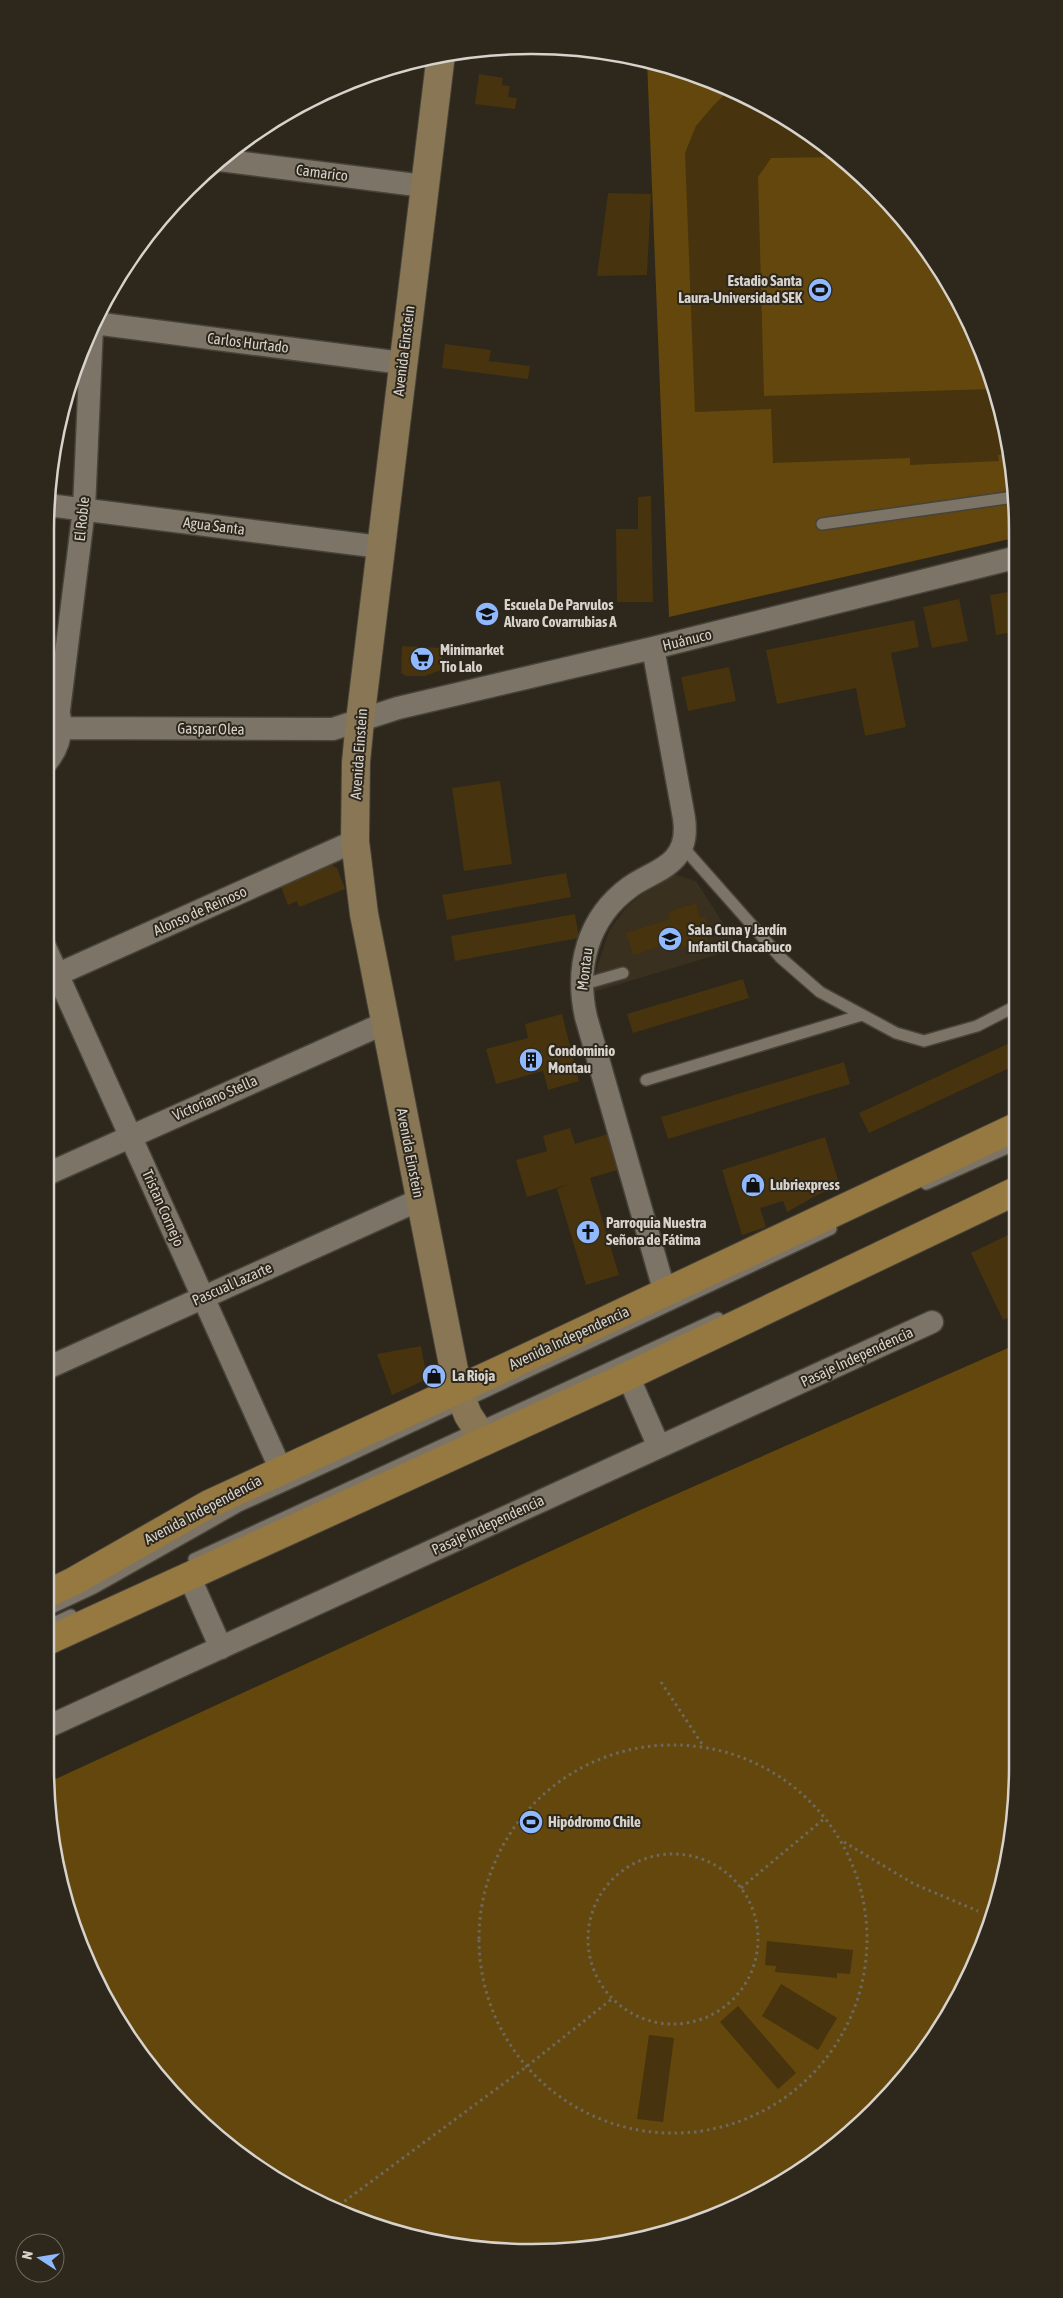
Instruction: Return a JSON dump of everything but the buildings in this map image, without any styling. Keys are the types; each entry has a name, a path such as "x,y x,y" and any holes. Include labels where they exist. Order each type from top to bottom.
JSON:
{"main road":[{"name":"Avenida Einstein","path":"440,63 360,720 356,762 355,842 364,914 419,1200 460,1396 480,1435"},
{"name":"Avenida Independencia","path":"54,1591 209,1504 281,1470 460,1396 665,1292 1009,1130"},
{"path":"54,1637 185,1570 480,1435 628,1376 1009,1193"}],"street":[{"name":"Camarico","path":"229,161 424,186"},
{"name":"Carlos Hurtado","path":"101,324 402,363"},
{"name":"El Roble","path":"60,719 84,509 91,347"},
{"name":"Agua Santa","path":"55,506 380,547"},
{"name":"Huánuco","path":"360,720 398,708 653,648 1009,559"},
{"path":"653,648 684,823 682,846"},
{"path":"54,702 60,719 54,749"},
{"name":"Gaspar Olea","path":"60,719 325,730 342,727 360,720"},
{"name":"Alonso de Reinoso","path":"54,976 355,842"},
{"name":"Montau","path":"665,1292 586,1018 581,985 584,953 600,919 629,888 671,862 682,846"},
{"name":"Tristan Cornejo","path":"54,983 130,1136 281,1470"},
{"name":"Victoriano Stella","path":"54,1171 385,1023"},
{"name":"Pascual Lazarte","path":"54,1365 419,1200"},
{"name":"Pasaje Independencia","path":"54,1724 932,1322"},
{"path":"628,1376 660,1447"},
{"path":"185,1570 221,1648"}],"lane":[{"path":"822,524 1008,498"},
{"path":"682,846 781,958 820,992 896,1034 924,1041 977,1026 1009,1010"},
{"path":"581,985 623,973"},
{"path":"646,1080 862,1015"},
{"path":"911,1191 1009,1147"},
{"path":"972,1199 1009,1181"},
{"path":"54,1607 94,1588 239,1506 460,1396 840,1225"},
{"path":"480,1435 732,1312"},
{"path":"54,1623 79,1611"}],"path":[{"path":"661,1682 702,1744"},
{"path":"702,1744 758,1762 807,1795 844,1842 864,1897 868,1955 855,2012 825,2062 782,2102 730,2127 672,2135 614,2126 562,2101 526,2067 491,2010 478,1954 483,1895 504,1841 540,1795 588,1762 644,1745 702,1744"},
{"path":"741,1888 825,1818"},
{"path":"844,1842 914,1884 978,1911"},
{"path":"660,1854 686,1854 710,1862 732,1876 741,1888 748,1897 757,1920 758,1946 752,1971 740,1993 721,2010 698,2021 673,2024 648,2021 625,2010 606,1992 594,1970 588,1945 590,1920 599,1896 615,1876 636,1862 660,1854"},
{"path":"341,2204 526,2067 613,1998"}],"shaded area":[{"path":"647,68 714,90 743,103 797,134 847,172 891,216 929,266 960,320 973,349 984,378 1000,438 1008,500 1009,539 669,617"},
{"name":"Sala Cuna y Jardín Infantil Chacabuco","path":"673,874 696,881 739,948 594,992 597,967 609,931 625,909 642,894"},
{"name":"Hipódromo Chile","path":"1009,1348 1008,1798 1000,1860 984,1920 973,1949 960,1978 929,2032 891,2082 847,2126 797,2164 743,2195 714,2208 685,2219 625,2235 563,2243 532,2244 500,2243 438,2235 378,2219 349,2208 320,2195 266,2164 216,2126 172,2082 134,2032 103,1978 79,1920 63,1860 58,1829 54,1780 638,1511"}],"place":[{"name":"Estadio Santa Laura-Universidad SEK","path":"820,290"},
{"name":"Escuela De Parvulos Alvaro Covarrubias A","path":"487,614"},
{"name":"Minimarket Tio Lalo","path":"422,659"},
{"name":"Sala Cuna y Jardín Infantil Chacabuco","path":"670,939"},
{"name":"Condominio Montau","path":"531,1060"},
{"name":"Lubriexpress","path":"753,1185"},
{"name":"Parroquia Nuestra Señora de Fátima","path":"588,1232"},
{"name":"La Rioja","path":"434,1376"},
{"name":"Hipódromo Chile","path":"531,1822"}]}
